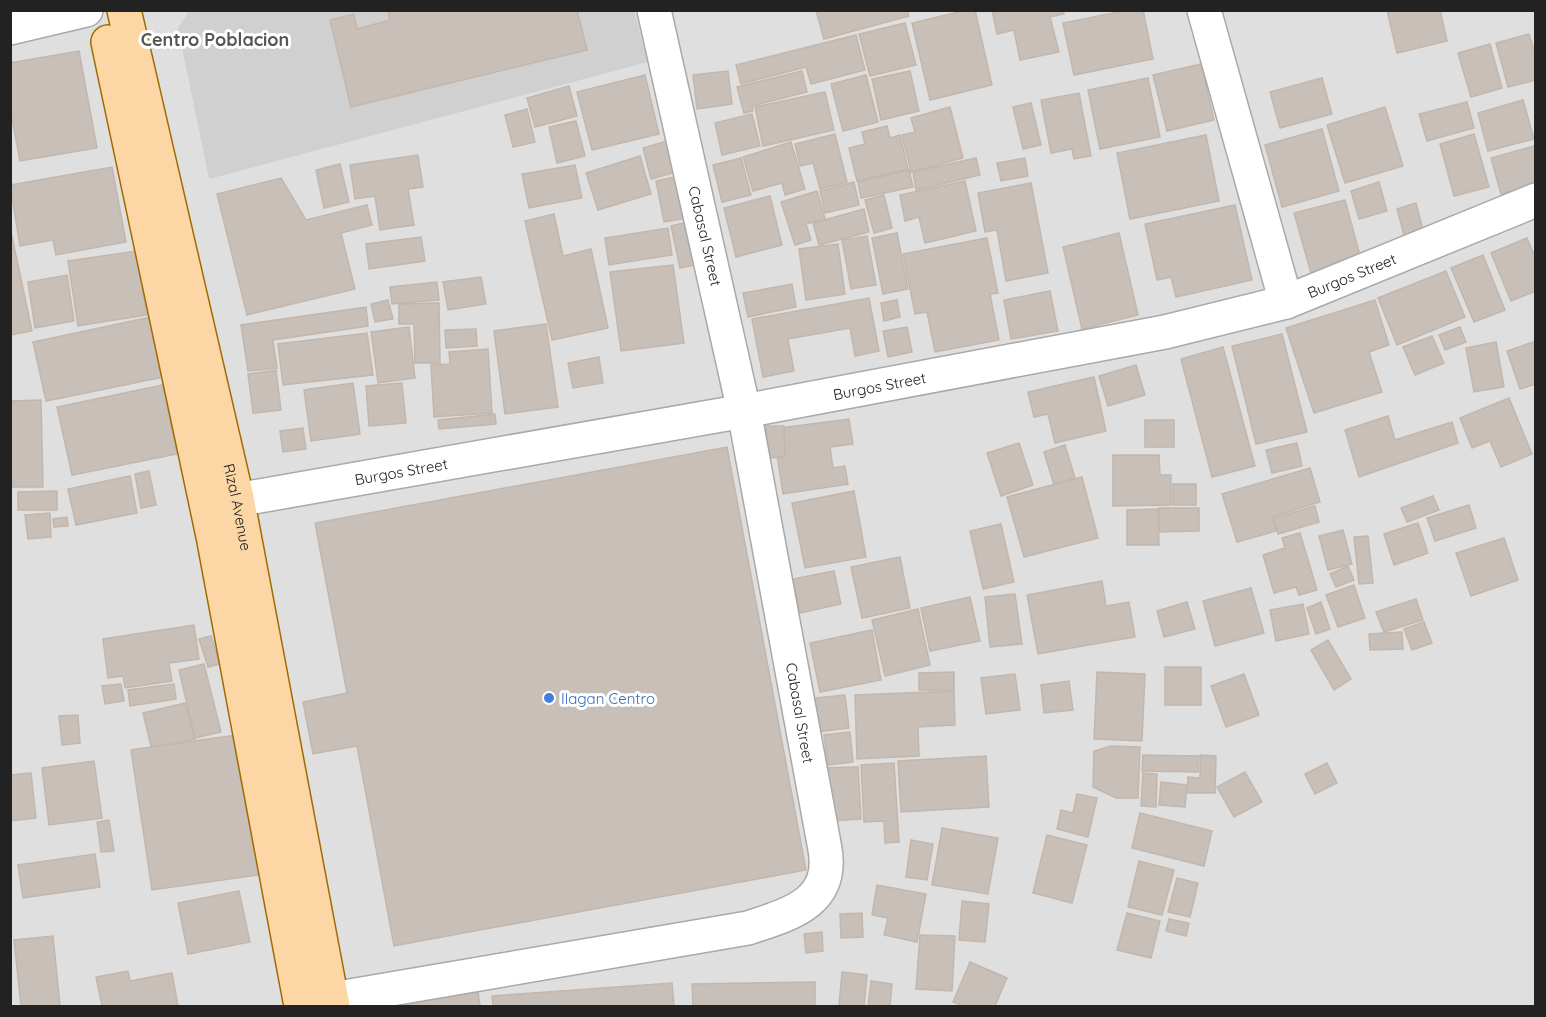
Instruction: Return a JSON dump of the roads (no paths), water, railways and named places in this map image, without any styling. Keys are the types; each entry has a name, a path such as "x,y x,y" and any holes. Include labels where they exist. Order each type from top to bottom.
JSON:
{"main road":[{"name":"Rizal Avenue","path":"102,10 222,502"},
{"name":"Rizal Avenue","path":"124,10 222,502 317,1004"}],"street":[{"path":"10,28 86,10"},
{"name":"Cabasal Street","path":"317,1004 748,928 793,913 813,898 824,881 827,863 744,411 654,10"},
{"path":"1204,10 1286,302"},
{"name":"Burgos Street","path":"222,502 744,411 1165,332 1286,302 1536,201"}],"place":[{"name":"Ilagan Centro","path":"549,698"}],"district":[{"name":"Centro Poblacion","path":"215,39"}]}
